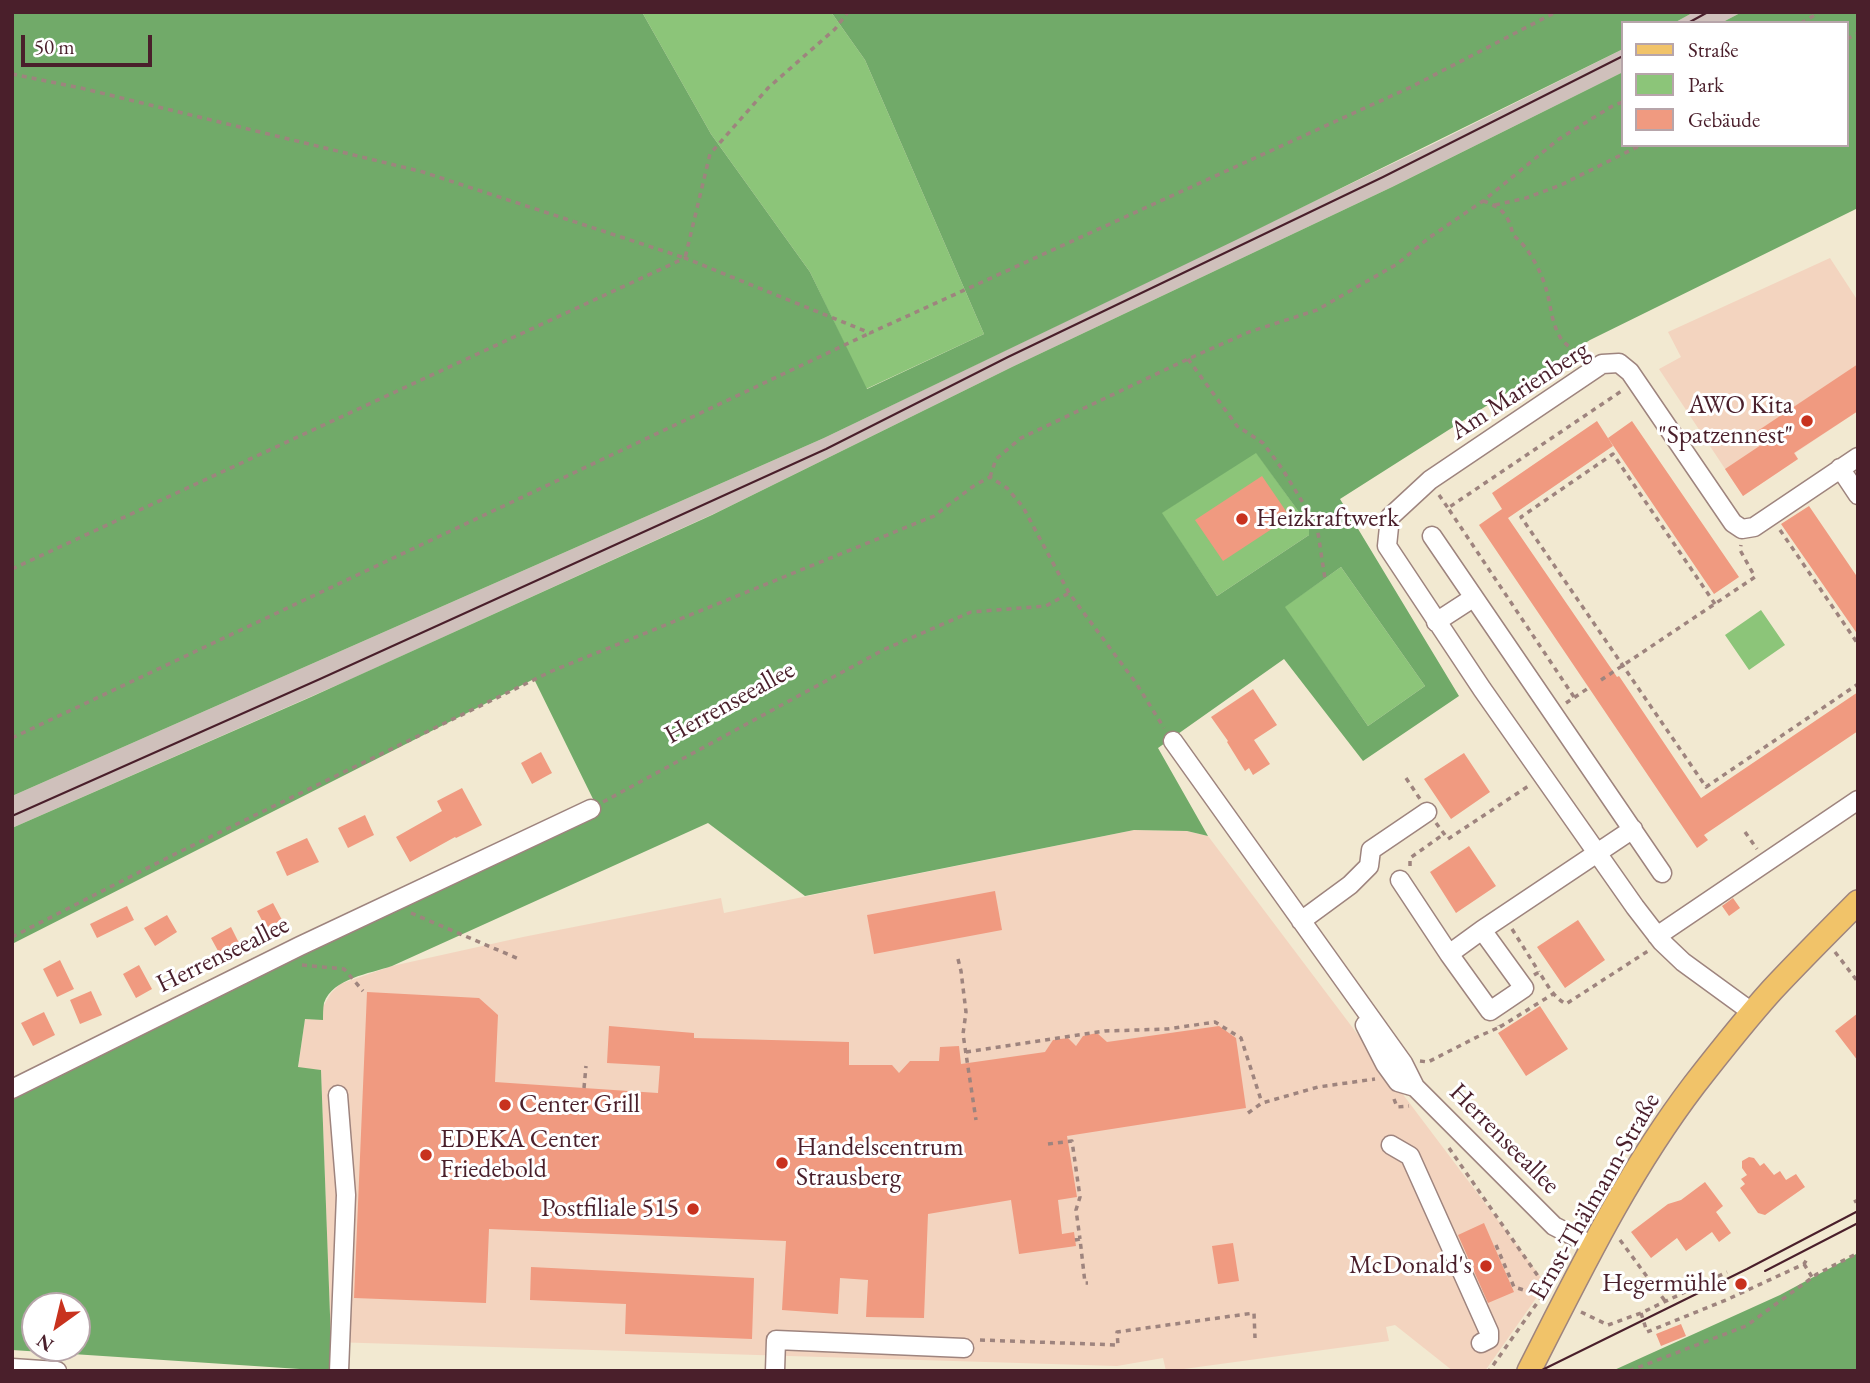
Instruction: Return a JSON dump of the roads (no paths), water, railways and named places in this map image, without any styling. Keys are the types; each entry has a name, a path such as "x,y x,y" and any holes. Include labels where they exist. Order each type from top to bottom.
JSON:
{"main road":[{"name":"Ernst-Thälmann-Straße","path":"1529,1371 1593,1246 1661,1132 1753,1013 1858,902"}],"street":[{"name":"Am Marienberg","path":"1753,1013 1655,942 1387,546 1390,517 1430,480 1602,364 1619,363 1638,381 1733,523 1742,529 1754,527 1840,468"},
{"path":"1858,457 1840,468 1858,495"},
{"path":"1432,536 1662,873"},
{"path":"1436,622 1473,598"},
{"path":"1173,741 1301,921 1350,885 1369,866 1371,850 1427,812"},
{"path":"1655,942 1858,800"},
{"name":"Herrenseeallee","path":"12,1088 389,904 591,809"},
{"path":"1449,954 1482,929 1633,829"},
{"path":"1406,876 1449,954 1490,1012 1524,988 1482,929"},
{"name":"Herrenseeallee","path":"1301,921 1334,967 1396,1067 1398,1082 1555,1226 1593,1246"},
{"path":"338,1096 346,1195 339,1371"},
{"path":"1391,1145 1410,1156 1489,1332 1489,1339 1482,1343"},
{"path":"775,1371 776,1340 970,1344"},
{"path":"12,1368 57,1371"}],"tram line":[{"path":"1692,21 1708,12"},
{"path":"12,816 826,449 1008,357 1383,177 1622,57"},
{"path":"1540,1371 1858,1211"},
{"path":"1765,1271 1858,1223"}],"place":[{"name":"AWO Kita \"Spatzennest\"","path":"1807,421"},
{"name":"Heizkraftwerk","path":"1242,519"},
{"name":"Center Grill","path":"505,1105"},
{"name":"EDEKA Center Friedebold","path":"426,1155"},
{"name":"Handelscentrum Strausberg","path":"782,1163"},
{"name":"Postfiliale 515","path":"693,1209"},
{"name":"McDonald's","path":"1486,1266"},
{"name":"Hegermühle","path":"1741,1284"}]}
